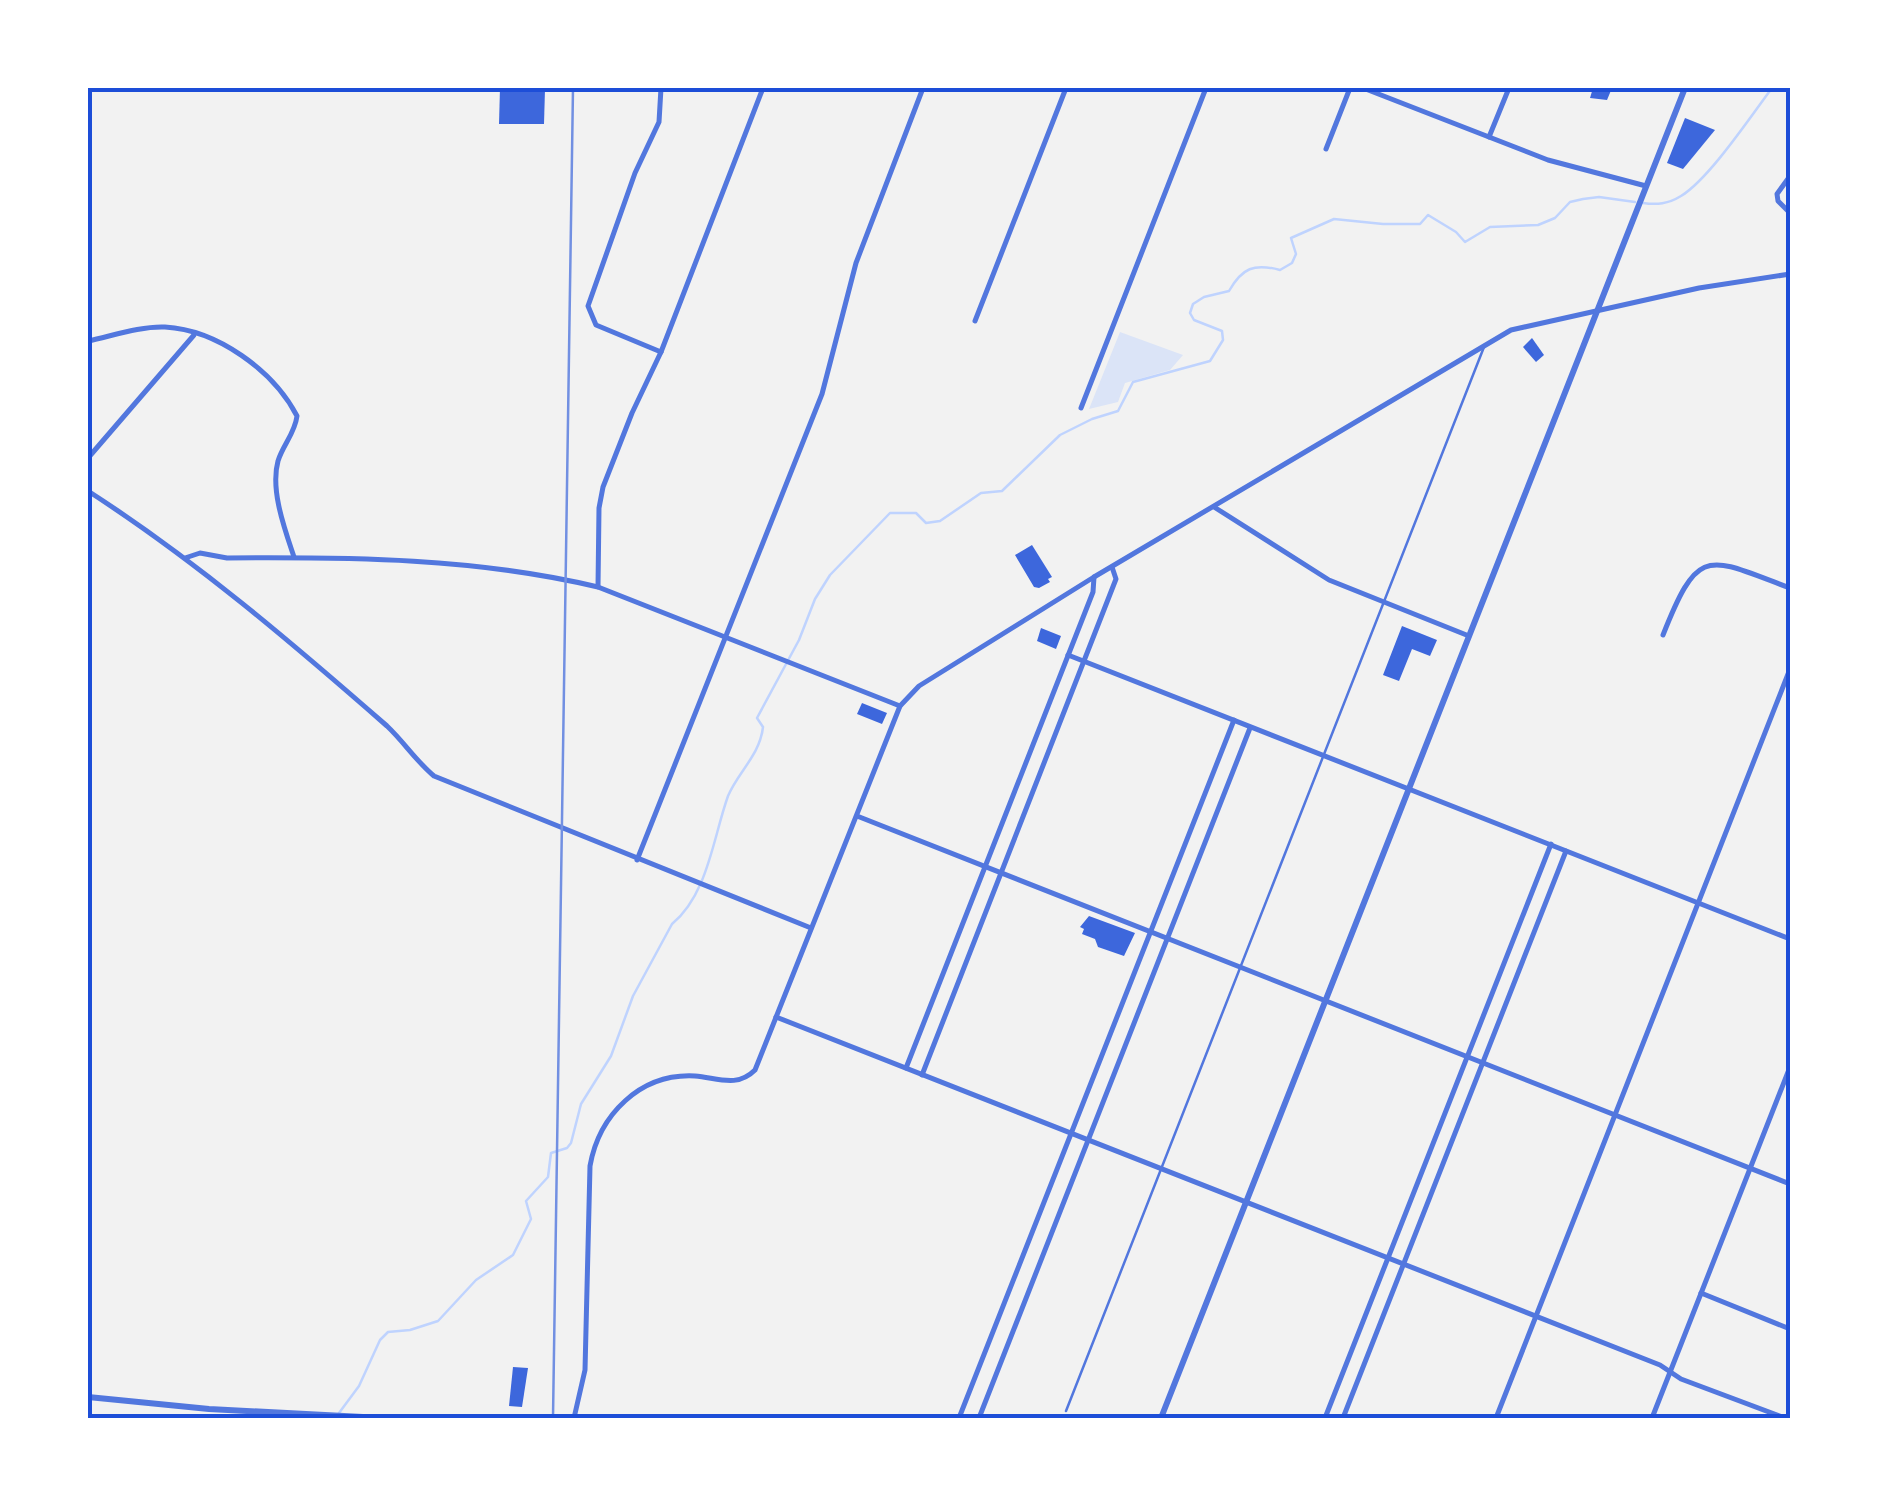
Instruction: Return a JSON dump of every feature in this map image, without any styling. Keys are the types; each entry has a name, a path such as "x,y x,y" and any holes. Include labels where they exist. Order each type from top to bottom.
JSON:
{"street":[{"path":"660,88 658,122 588,306 596,324 661,352"},
{"path":"598,587 603,487 661,352 763,88"},
{"path":"637,860 822,394 856,263 923,88"},
{"path":"975,321 1066,88"},
{"path":"1081,408 1206,88"},
{"path":"1326,149 1350,88"},
{"path":"1363,88 1583,171 1646,186"},
{"path":"1488,136 1509,88"},
{"path":"1161,1418 1685,88"},
{"path":"1790,176 1778,194 1778,201 1790,213"},
{"path":"574,1418 585,1370 590,1166 598,1134 620,1104 655,1082 680,1076 734,1082 748,1076 761,1058 900,706 919,686 1094,577 1485,345 1530,324 1698,288 1790,274"},
{"path":"88,342 162,327 194,335 227,346 252,363 289,401 296,421 276,468 280,506 294,558"},
{"path":"88,458 194,335"},
{"path":"88,491 185,558 298,649 391,730 434,776 811,928"},
{"path":"1214,507 1330,580 1469,636"},
{"path":"185,558 200,553 228,558 395,559 534,573 598,587 900,706"},
{"path":"1664,634 1687,580 1706,566 1731,566 1790,588"},
{"path":"922,1075 1085,662 1116,578 1112,567"},
{"path":"906,1068 1093,592 1094,577"},
{"path":"1068,656 1790,939"},
{"path":"1496,1418 1790,669"},
{"path":"959,1418 1234,720"},
{"path":"979,1418 1250,726"},
{"path":"856,816 1790,1184"},
{"path":"1325,1418 1551,844"},
{"path":"1343,1418 1566,851"},
{"path":"776,1017 1660,1365 1785,1418"},
{"path":"1652,1418 1790,1066"},
{"path":"1701,1293 1790,1328"},
{"path":"88,1397 289,1415 325,1413 382,1418"}],"lane":[{"path":"1066,1411 1485,345"}],"shaded area":[{"path":"1120,332 1183,355 1170,370 1125,383 1118,402 1089,409"}],"building":[{"path":"500,88 545,89 544,124 499,124"},
{"path":"1593,88 1612,88 1607,100 1590,98"},
{"path":"1685,118 1715,130 1683,169 1667,163"},
{"path":"1532,338 1544,355 1536,362 1523,347"},
{"path":"1032,545 1052,577 1039,588 1034,587 1015,555"},
{"path":"1402,626 1437,640 1430,656 1412,649 1399,681 1383,675"},
{"path":"1041,628 1061,636 1056,649 1037,641"},
{"path":"862,703 887,713 882,724 857,714"},
{"path":"1089,916 1135,933 1124,956 1098,947 1095,939 1082,934 1084,929 1080,927"},
{"path":"513,1367 528,1368 522,1407 509,1406"}],"waterway":[{"path":"1643,203 1667,202 1692,188 1772,88"},
{"path":"339,1413 359,1386 380,1340 388,1332 438,1321 476,1280 513,1255 531,1219 526,1201 548,1177 551,1153 571,1143 581,1104 611,1056 633,996 672,924 702,881 728,796 761,737 763,727 757,718 799,640 815,599 830,575 890,513 916,513 926,523 940,521 981,493 1002,491 1060,435 1118,411 1133,382 1210,361 1223,340 1222,331 1194,320 1190,313 1193,304 1229,291 1250,269 1280,270 1292,263 1296,254 1291,238 1334,219 1420,224 1428,215 1465,242 1490,227 1538,225 1555,218 1570,202 1599,197 1635,202"}],"railway":[{"path":"553,1418 573,88"}]}
